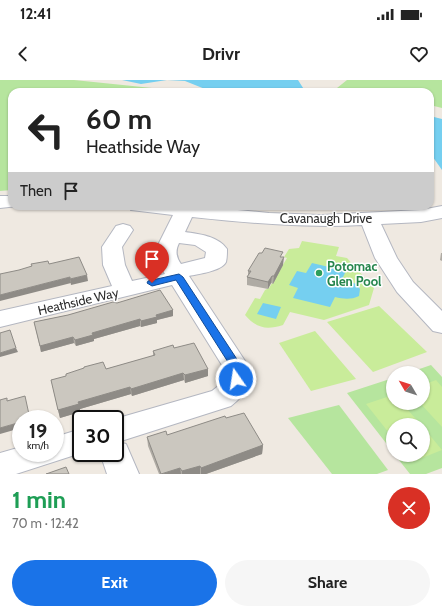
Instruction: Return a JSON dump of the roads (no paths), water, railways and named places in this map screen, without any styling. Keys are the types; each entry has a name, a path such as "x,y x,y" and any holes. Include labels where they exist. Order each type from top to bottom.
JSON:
{"street":[{"name":"Cavanaugh Drive","path":"176,210 269,219 322,221 421,216 442,212"},
{"path":"124,428 221,399 235,388 238,370 166,258 166,249 185,211"},
{"path":"369,219 386,258 405,287 439,319"},
{"path":"123,230 112,246 114,265 125,289"},
{"name":"Heathside Way","path":"0,319 125,289 215,262 217,249 200,240 172,236"},
{"path":"0,466 13,462"},
{"path":"118,462 123,474"}],"water":[{"path":"122,80 167,80 141,84"},
{"path":"167,80 298,80 303,88 202,88 185,81"},
{"path":"434,117 442,119 442,170 434,159"},
{"path":"312,263 346,271 342,279 352,282 360,289 359,296 347,299 335,297 330,307 293,298 298,288 289,285 297,271 306,273"},
{"path":"263,303 281,307 276,319 257,314"}],"place":[{"name":"Potomac Glen Pool","path":"319,273"}]}
